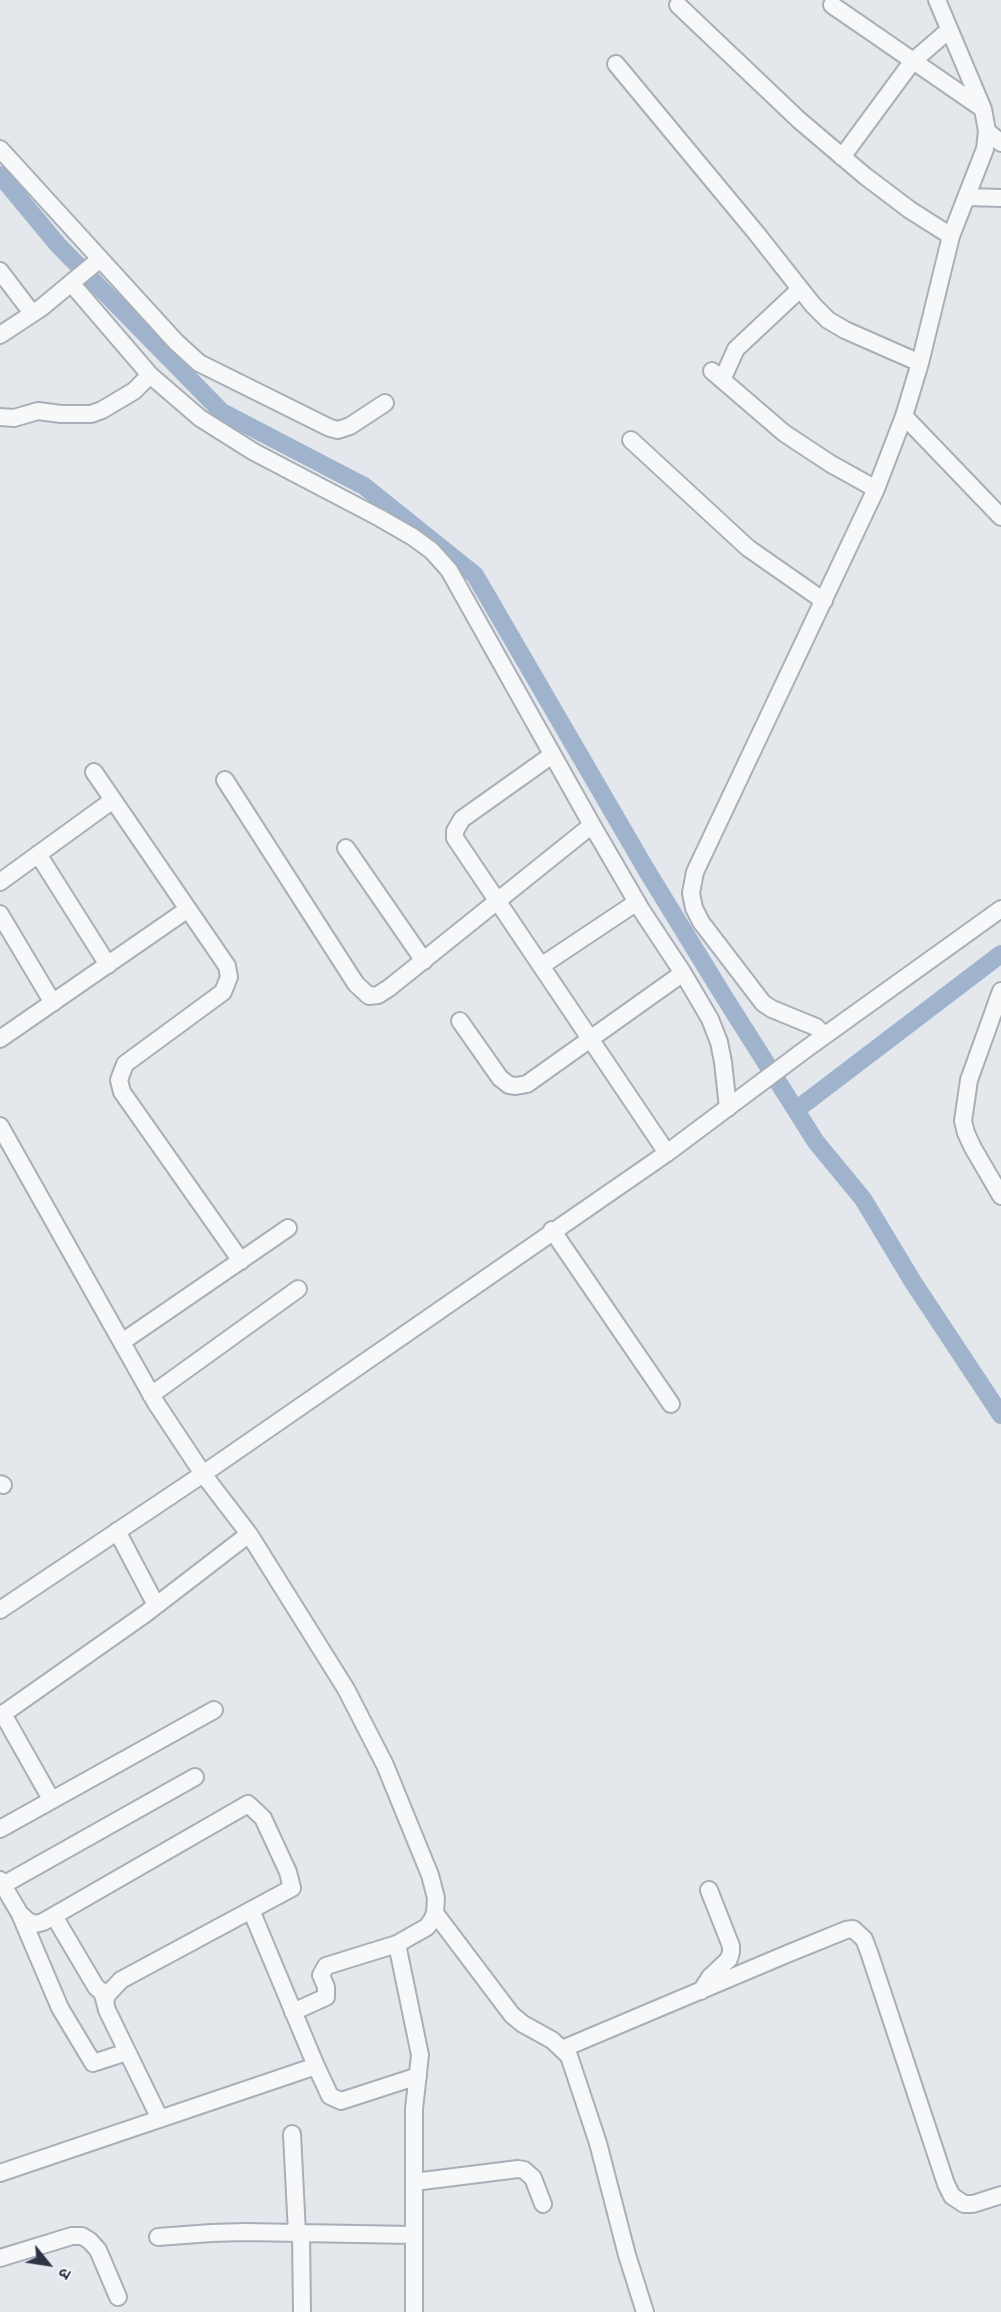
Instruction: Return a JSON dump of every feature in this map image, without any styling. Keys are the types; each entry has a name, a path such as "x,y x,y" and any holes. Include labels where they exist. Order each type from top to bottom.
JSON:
{"street":[{"path":"824,1035 816,1028 763,1003 701,922 694,908 691,893 695,872 876,489 904,416 920,363 951,236 985,148 987,131 983,109 937,0"},
{"path":"678,5 799,120 842,157 910,210 951,236"},
{"path":"832,5 983,109"},
{"path":"842,157 912,62 949,30"},
{"path":"616,64 828,320 864,340 920,363"},
{"path":"987,131 1001,143"},
{"path":"0,149 96,262 199,363 338,430 350,426 385,403"},
{"path":"967,197 1001,198"},
{"path":"0,335 32,313 96,262"},
{"path":"0,271 32,313"},
{"path":"75,280 150,375 175,398 225,436 380,518 432,551 449,570 592,825 710,1019 719,1042 733,1104"},
{"path":"800,289 736,350 717,375 806,449 876,489"},
{"path":"0,417 14,418 38,411 91,414 134,391 150,375"},
{"path":"904,416 1001,517"},
{"path":"631,440 748,548 824,601"},
{"path":"552,755 462,819 457,825 455,838 666,1153"},
{"path":"94,772 227,966 228,984 223,992 125,1064 120,1072 119,1086 241,1261"},
{"path":"225,780 361,991 369,996 378,995 389,988 592,825"},
{"path":"0,882 113,800"},
{"path":"346,848 424,961"},
{"path":"38,854 108,965"},
{"path":"541,966 637,902"},
{"path":"0,1039 188,909"},
{"path":"0,1610 203,1474 666,1153 806,1048 1001,909"},
{"path":"0,914 53,1003"},
{"path":"460,1021 500,1078 509,1085 516,1086 527,1083 683,973"},
{"path":"999,1002 969,1080 963,1120 973,1148 1001,1197"},
{"path":"0,1125 151,1395 203,1474 249,1534 346,1689 386,1765 430,1875 436,1898 435,1913 427,1927 397,1944 326,1966 321,1975 326,1987 326,1997 293,2012"},
{"path":"122,1342 288,1228"},
{"path":"552,1230 671,1404"},
{"path":"151,1395 298,1289"},
{"path":"117,1531 156,1605"},
{"path":"51,1799 1,1715 156,1605 249,1534"},
{"path":"0,1829 214,1710"},
{"path":"128,2052 93,2063 60,2008 20,1914 1,1883 195,1777"},
{"path":"20,1914 27,1921 35,1923 54,1916 248,1804 263,1818 288,1872 292,1888 121,1980 107,1995 105,2002"},
{"path":"701,1991 710,1977 729,1959 731,1953 709,1890"},
{"path":"251,1910 330,2097 341,2102 418,2076"},
{"path":"435,1913 512,2015 562,2049 574,2066 645,2312"},
{"path":"54,1916 96,1986 102,1992 160,2119"},
{"path":"562,2049 853,1929 858,1933 869,1952 946,2184 952,2196 964,2204 973,2204 1001,2195"},
{"path":"397,1944 420,2055 414,2109 414,2312"},
{"path":"0,2173 316,2066"},
{"path":"292,2134 302,2312"},
{"path":"414,2182 524,2170 532,2178 543,2204"},
{"path":"158,2237 211,2233 413,2235"},
{"path":"0,2258 72,2236 82,2236 98,2250 118,2297"}],"waterway":[{"path":"0,175 58,245 222,412 364,486 475,575 647,871 723,995 816,1142 863,1199 913,1282 1001,1415"},
{"path":"796,1110 1001,954"}]}
